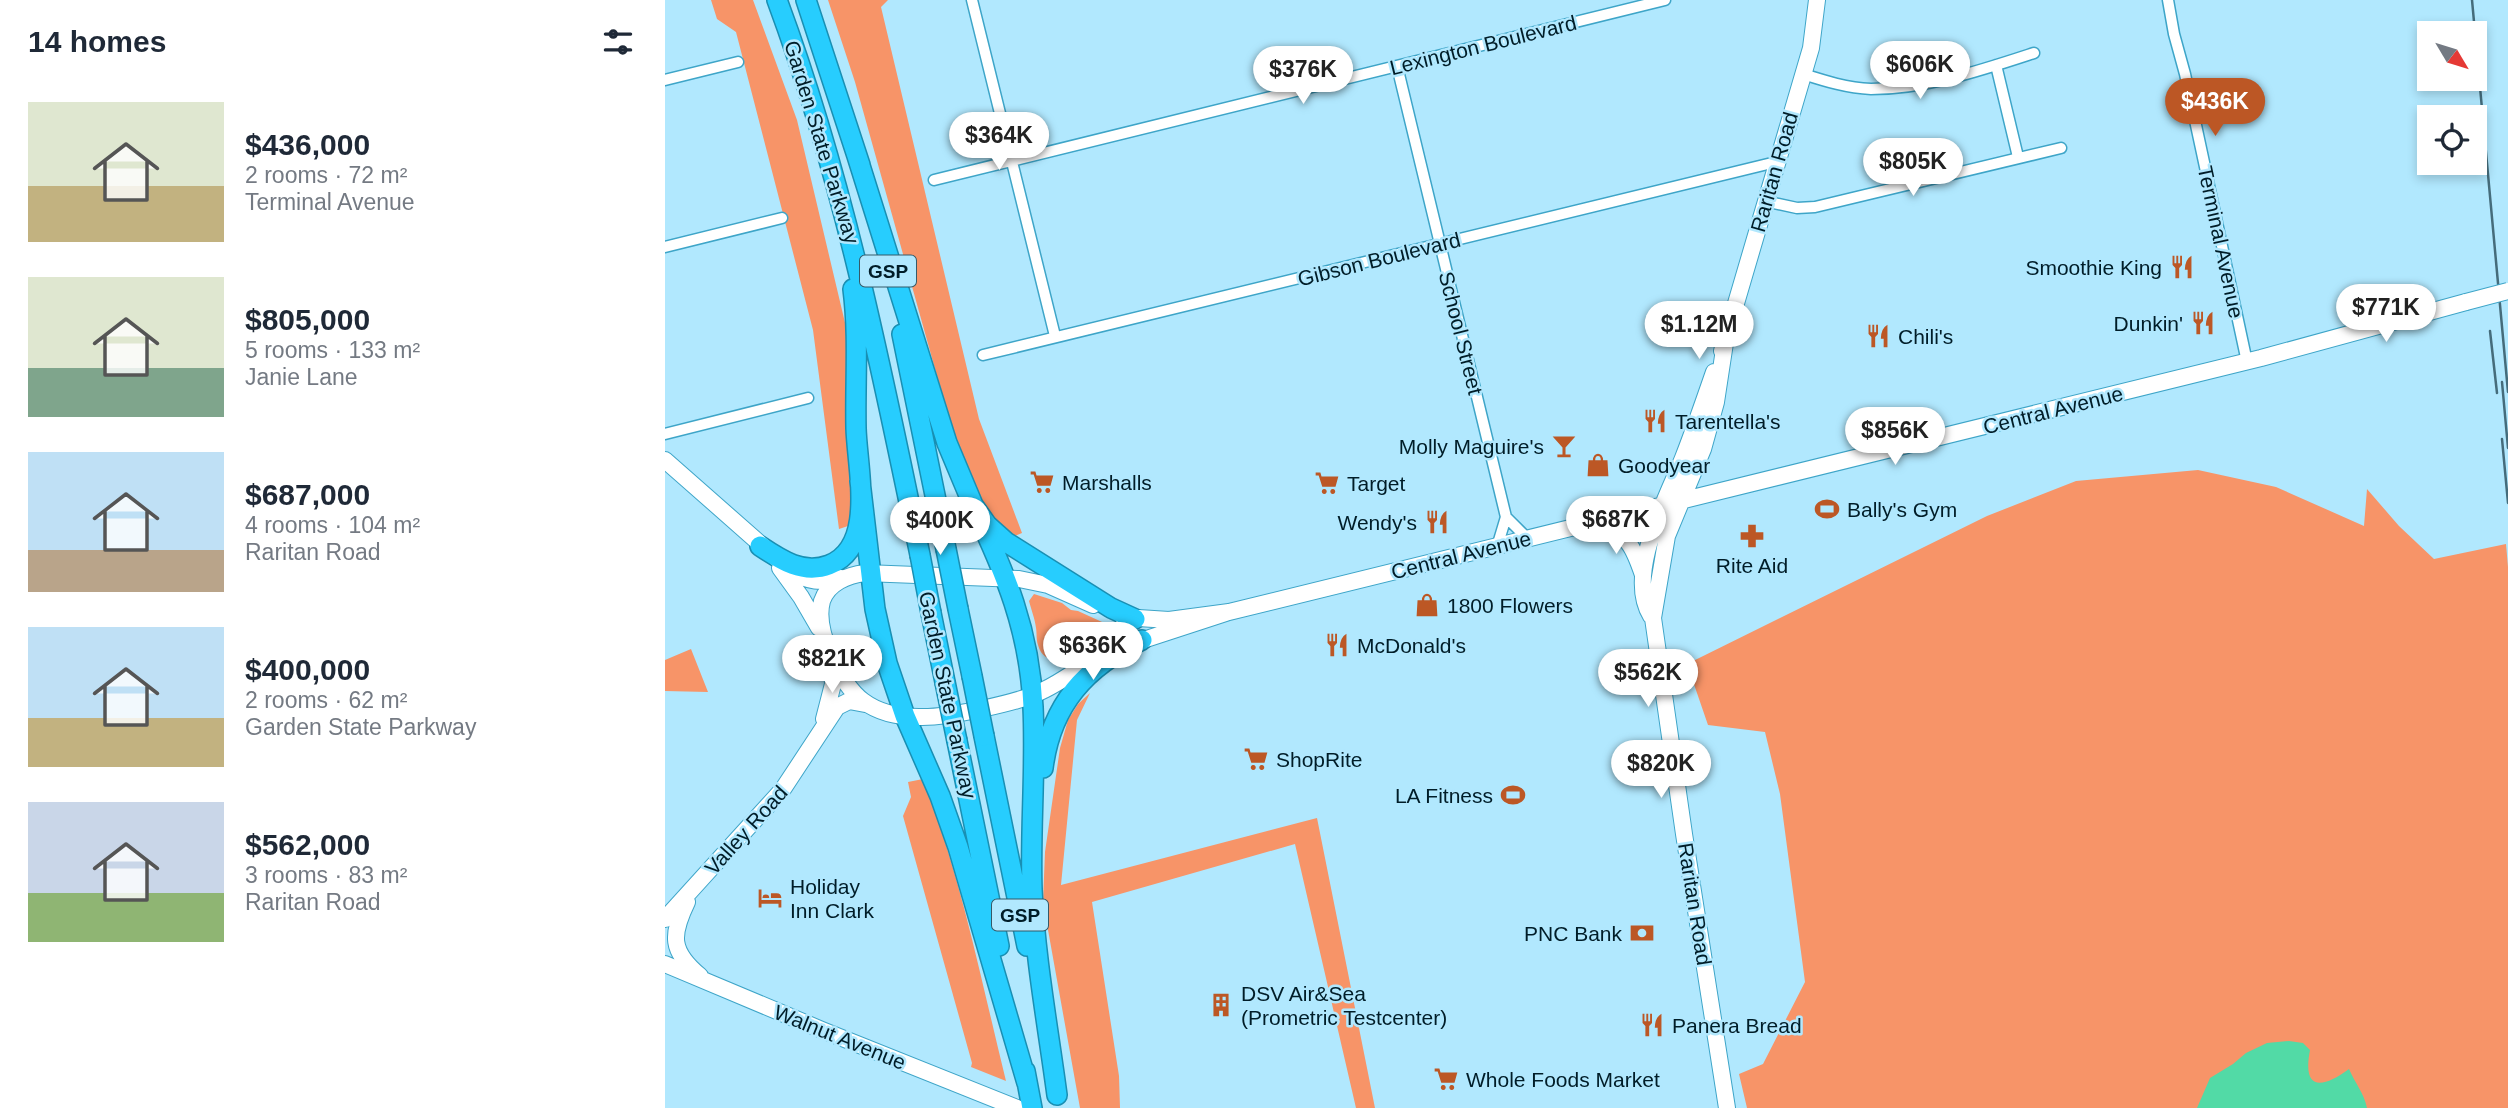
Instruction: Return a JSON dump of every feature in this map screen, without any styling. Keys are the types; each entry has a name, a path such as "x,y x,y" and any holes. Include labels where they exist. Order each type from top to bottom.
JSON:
{"highway":[{"name":"Garden State Parkway","path":"777,0 832,168 876,344 1032,1108"},
{"name":"Garden State Parkway","path":"806,0 857,156 898,313 1058,1102"},
{"path":"857,156 947,443 1007,578 1025,640 1033,695 1033,900 1058,1102"},
{"path":"760,547 805,569 820,568 835,562 848,552 855,541 861,508 855,310 832,168"},
{"path":"860,481 879,633 905,716 955,837 1027,1083"},
{"path":"973,505 987,525 1001,538 1111,608 1135,619"},
{"path":"1034,803 1042,778 1047,741 1063,705 1095,669 1142,640"}],"main road":[{"name":"Raritan Road","path":"1653,618 1645,603 1644,580 1650,540 1685,454 1725,343 1764,201 1811,48 1817,0"},
{"name":"Central Avenue","path":"1229,612 1105,653 1033,695 933,716 891,714 871,707 849,688 830,651 821,617 823,601 834,586 850,576 872,573 1007,578 1048,585 1105,610 1135,619 1194,619 1601,522 2247,362 2508,291"},
{"name":"Raritan Road","path":"1725,343 1716,402 1699,462 1670,525 1664,546 1653,618 1683,834 1727,1108"},
{"path":"665,460 760,547 791,571 808,579 825,582 850,576"},
{"path":"1699,462 1703,473 1728,489"},
{"path":"1601,522 1628,541 1644,580"},
{"path":"760,547 801,597 830,651"},
{"name":"Valley Road","path":"819,734 833,684 830,651"},
{"name":"Valley Road","path":"665,919 783,789 841,704 854,701 871,707"},
{"path":"698,884 679,920 675,940 677,950 691,968 714,985"},
{"name":"Walnut Avenue","path":"665,964 1017,1108"}],"street":[{"path":"972,0 1055,337"},
{"name":"Lexington Boulevard","path":"934,180 1665,0"},
{"name":"Terminal Avenue","path":"2168,0 2173,34 2185,74 2247,362"},
{"path":"1803,74 1842,86 1869,89 1909,87 2034,54"},
{"path":"665,80 738,62"},
{"path":"1996,65 2018,157"},
{"name":"School Street","path":"1397,66 1506,517"},
{"path":"1764,201 1797,208 1815,207 2061,148"},
{"name":"Gibson Boulevard","path":"983,355 1776,162"},
{"path":"665,247 782,218"},
{"path":"665,433 808,398"},
{"path":"1497,547 1506,517 1528,539"}],"shaded area":[{"path":"711,0 753,0 797,120 846,327 845,422 854,524 839,529 813,330 736,32 717,19"},
{"path":"828,0 888,0 881,7 979,419 1022,533 1010,538 982,511 964,464 855,82"},
{"path":"2198,470 2276,487 2364,526 2367,489 2399,526 2434,559 2506,544 2508,1108 1747,1108 1739,1074 1763,1064 1805,982 1780,794 1765,732 1708,725 1687,664 1987,516 2076,481"},
{"path":"1034,594 1062,603 1071,610 1113,627 1110,638 1082,653 1060,660 1043,655 1037,643 1029,601"},
{"path":"691,649 708,692 665,691 665,660"},
{"path":"1090,693 1077,720 1061,885 1317,818 1375,1108 1356,1108 1295,844 1092,902 1119,1076 1120,1108 1080,1108 1043,902 1045,852 1060,748 1068,720 1078,704"},
{"path":"923,779 959,891 1006,1081 971,1067 903,816 911,797 908,782"},
{"path":"2267,1043 2303,1043 2310,1050 2309,1073 2316,1082 2323,1083 2349,1069 2367,1108 2197,1108 2210,1078 2246,1053"}],"railway":[{"path":"2472,0 2508,392"},
{"path":"2490,331 2497,393"},
{"path":"2502,382 2508,448"},
{"path":"2502,439 2508,503"}],"place":[{"name":"Smoothie King","path":"2182,267"},
{"name":"Dunkin'","path":"2203,323"},
{"name":"Chili's","path":"1878,336"},
{"name":"Tarentella's","path":"1655,421"},
{"name":"Molly Maguire's","path":"1564,446"},
{"name":"Goodyear","path":"1598,465"},
{"name":"Marshalls","path":"1042,482"},
{"name":"Target","path":"1327,483"},
{"name":"Bally's Gym","path":"1827,509"},
{"name":"Wendy's","path":"1437,522"},
{"name":"Rite Aid","path":"1752,536"},
{"name":"1800 Flowers","path":"1427,605"},
{"name":"McDonald's","path":"1337,645"},
{"name":"ShopRite","path":"1256,759"},
{"name":"LA Fitness","path":"1513,795"},
{"name":"Holiday Inn Clark","path":"770,898"},
{"name":"PNC Bank","path":"1642,933"},
{"name":"DSV Air&Sea (Prometric Testcenter)","path":"1221,1005"},
{"name":"Panera Bread","path":"1652,1025"},
{"name":"Whole Foods Market","path":"1446,1079"}]}
